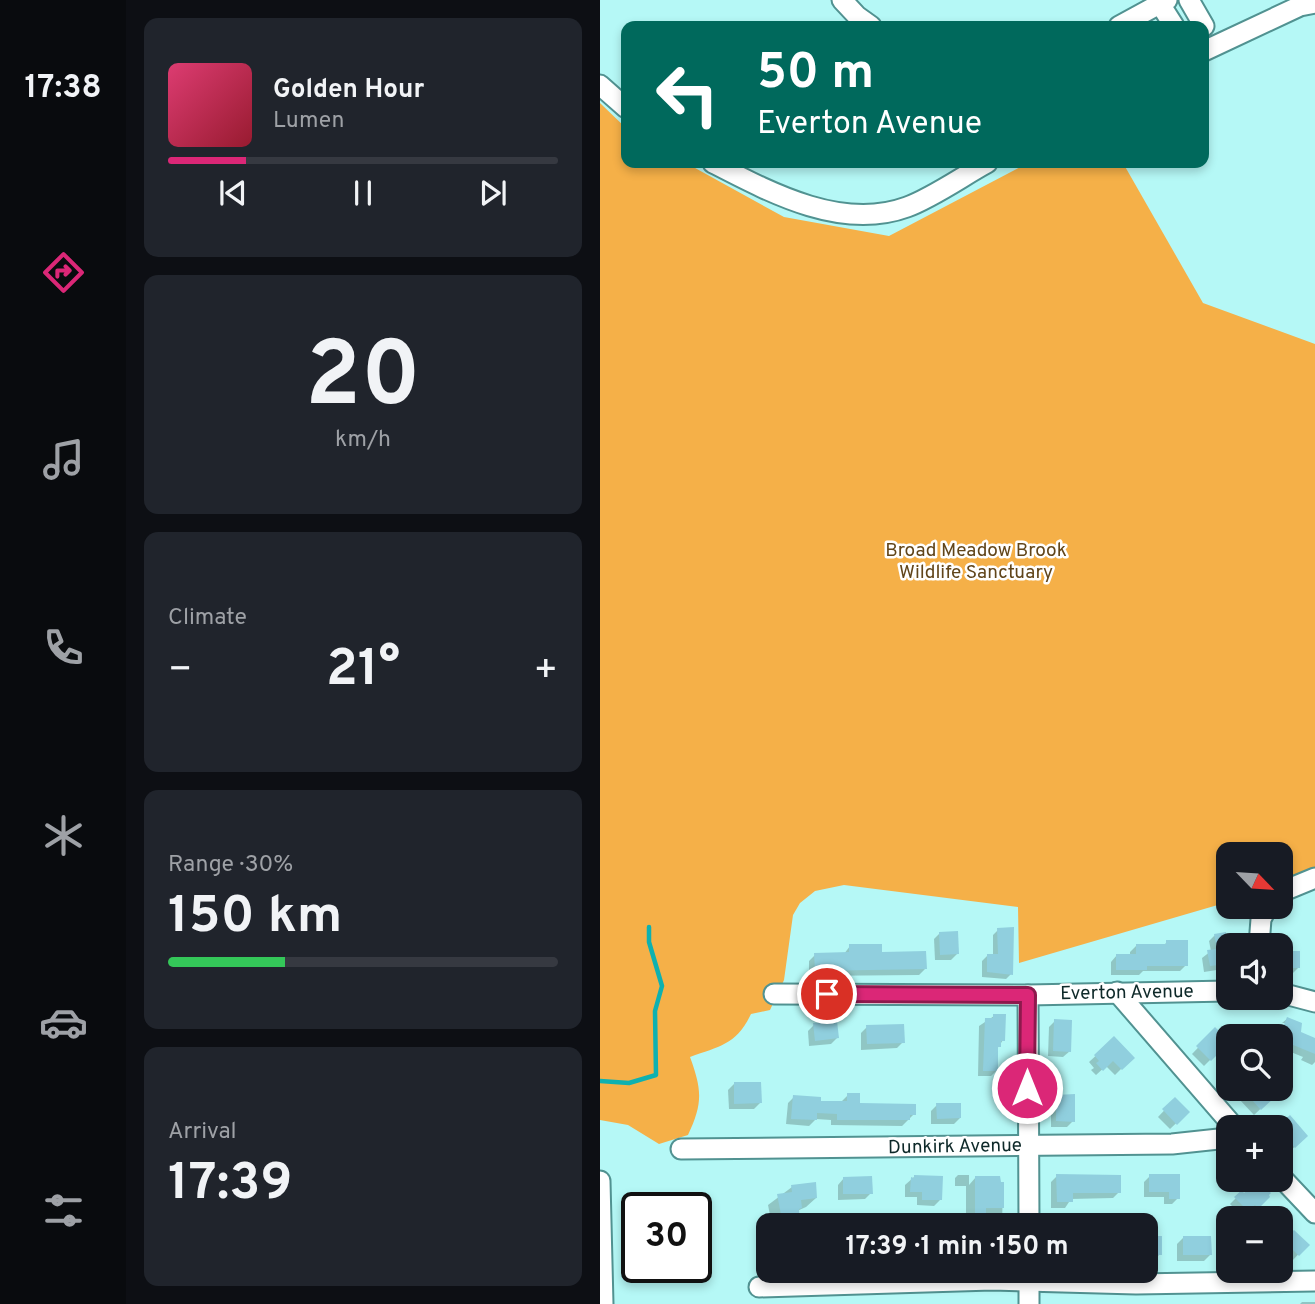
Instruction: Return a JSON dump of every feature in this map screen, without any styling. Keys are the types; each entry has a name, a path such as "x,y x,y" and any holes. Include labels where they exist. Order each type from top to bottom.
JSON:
{"street":[{"path":"842,0 864,21"},
{"path":"1189,0 1201,21"},
{"path":"1128,21 1164,2 1171,21"},
{"path":"1209,49 1300,6 1315,3"},
{"path":"600,85 621,104"},
{"path":"724,168 772,191 820,209 852,216 879,216 909,207 978,168"},
{"path":"1293,887 1315,878"},
{"name":"Everton Avenue","path":"774,994 1028,995 1216,991"},
{"path":"1117,992 1224,1115"},
{"path":"1028,995 1029,1213"},
{"path":"1293,996 1315,1002"},
{"name":"Dunkirk Avenue","path":"681,1149 1183,1144 1216,1140"},
{"path":"600,1181 603,1304"},
{"path":"1293,1190 1315,1213"},
{"path":"1124,1283 1315,1281"},
{"path":"759,1287 846,1283"},
{"path":"1029,1283 1029,1304"}],"green space":[{"name":"Broad Meadow Brook Wildlife Sanctuary","path":"600,103 621,123 621,168 695,168 784,217 889,236 1018,168 1126,168 1203,303 1315,344 1315,877 1293,883 1293,842 1216,842 1216,906 1019,963 1018,907 844,885 815,891 800,903 793,915 784,980 770,1010 751,1014 739,1032 726,1043 690,1057 699,1096 688,1135 659,1144 628,1125 600,1120"}],"building":[{"path":"1014,927 1013,975 987,972 987,954 998,954 997,928"},
{"path":"958,931 959,954 940,955 939,932"},
{"path":"1166,940 1188,940 1188,966 1147,966 1147,970 1116,970 1116,954 1136,954 1136,944 1166,944"},
{"path":"849,944 882,944 882,952 926,951 927,969 815,971 814,953 849,952"},
{"path":"1216,949 1216,965 1210,966 1207,950"},
{"path":"1293,951 1300,951 1300,968 1293,968"},
{"path":"993,1014 1006,1014 1005,1041 1001,1041 1001,1047 998,1047 998,1071 983,1071 985,1018 993,1018"},
{"path":"1287,1017 1302,1023 1301,1032 1315,1038 1315,1054 1293,1045 1293,1024 1284,1024"},
{"path":"1054,1019 1072,1020 1071,1052 1053,1051"},
{"path":"837,1021 839,1038 815,1041 813,1023"},
{"path":"904,1024 905,1043 867,1044 866,1025"},
{"path":"1216,1028 1216,1056 1211,1061 1196,1046"},
{"path":"1114,1036 1135,1058 1122,1070 1113,1061 1103,1071 1096,1063 1099,1061 1094,1055"},
{"path":"734,1082 761,1082 762,1103 734,1104"},
{"path":"847,1093 860,1093 860,1103 916,1104 916,1115 910,1115 910,1120 837,1120 837,1114 817,1113 817,1120 791,1119 793,1095 821,1097 821,1101 847,1101"},
{"path":"1075,1094 1075,1122 1056,1121 1056,1095"},
{"path":"1175,1097 1190,1112 1177,1125 1162,1109"},
{"path":"1253,1101 1271,1101 1261,1110"},
{"path":"936,1103 961,1103 961,1118 937,1119"},
{"path":"1293,1118 1308,1136 1295,1148 1293,1146"},
{"path":"1056,1174 1121,1175 1121,1193 1073,1193 1073,1202 1057,1202"},
{"path":"1149,1174 1180,1174 1180,1199 1169,1199 1169,1192 1149,1192"},
{"path":"914,1175 943,1176 942,1200 922,1200 922,1192 910,1192 911,1177 914,1178"},
{"path":"872,1176 873,1194 843,1194 843,1177"},
{"path":"975,1176 1000,1176 1001,1182 1004,1182 1004,1208 986,1208 986,1213 975,1213"},
{"path":"816,1182 817,1198 801,1200 799,1213 781,1213 777,1194 792,1192 791,1185"},
{"path":"1240,1192 1271,1193 1261,1206 1243,1206 1234,1197"},
{"path":"1293,1231 1310,1245 1299,1256 1293,1250"},
{"path":"1158,1236 1162,1236 1162,1255 1158,1255"},
{"path":"1183,1236 1211,1236 1212,1255 1183,1255"}],"waterway":[{"path":"600,1081 629,1083 656,1075 655,1011 662,986 649,942 649,927"}],"route":[{"path":"827,994 1028,995 1027,1088"}]}
